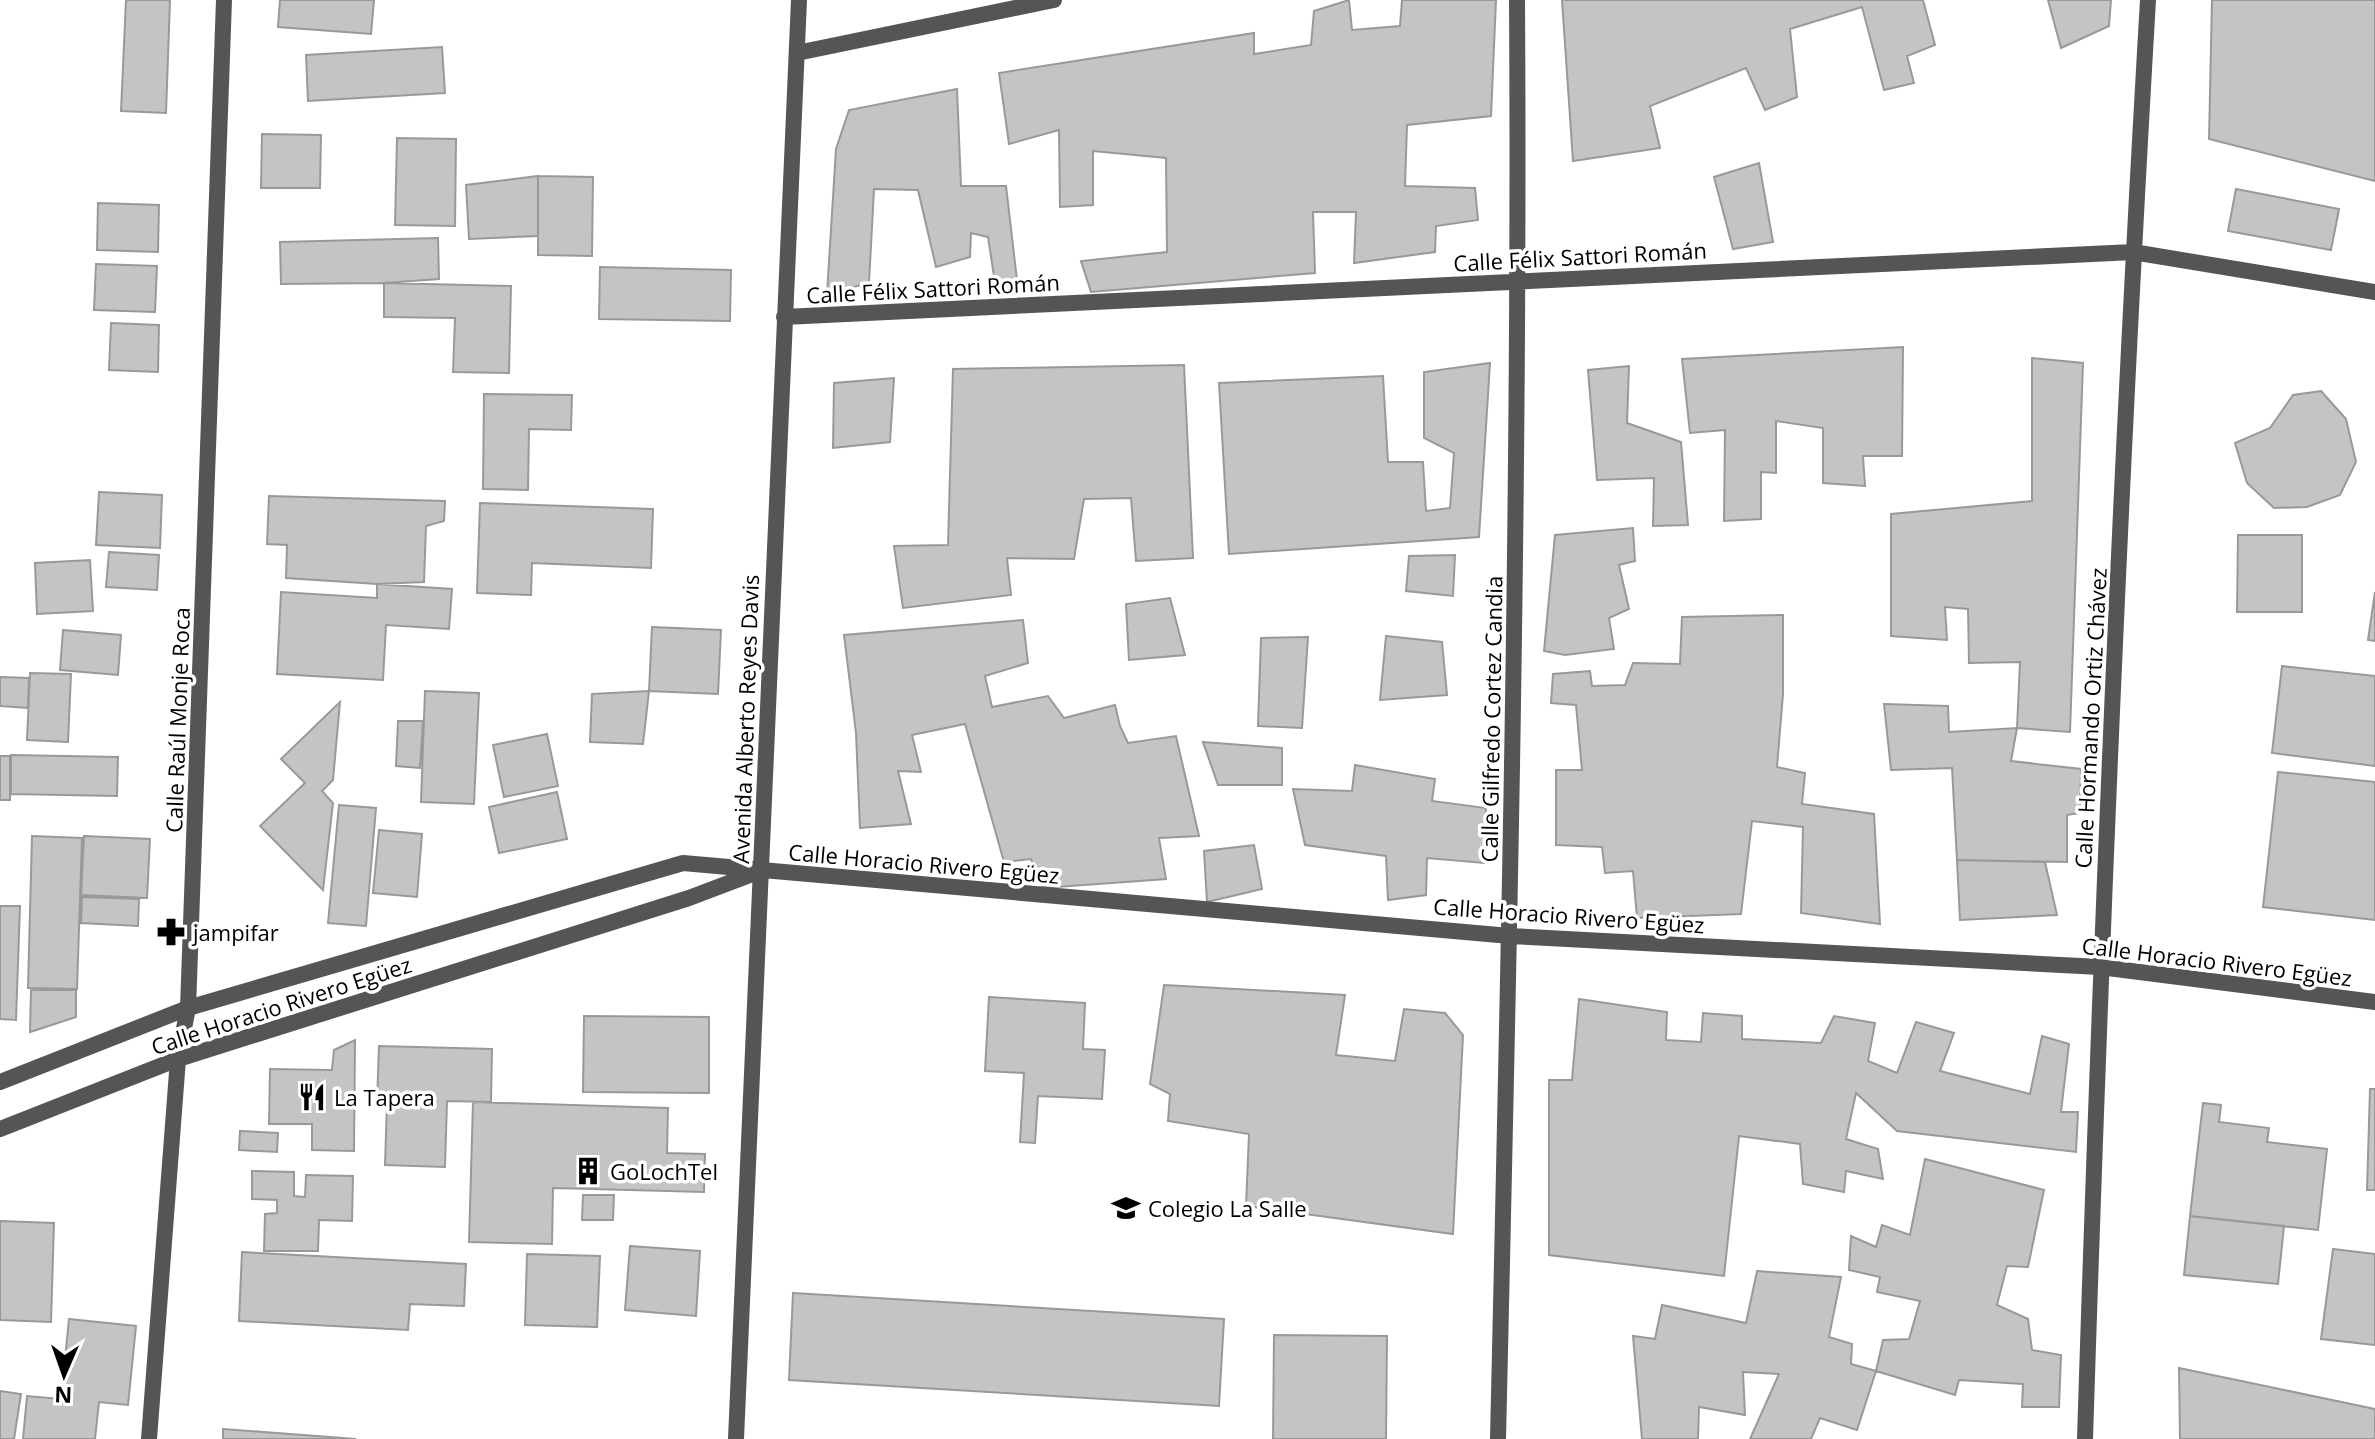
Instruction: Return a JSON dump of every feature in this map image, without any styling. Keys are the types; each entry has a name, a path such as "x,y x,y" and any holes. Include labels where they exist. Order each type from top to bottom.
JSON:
{"street":[{"name":"Calle Raúl Monje Roca","path":"149,1439 178,1059 188,1008 224,0"},
{"name":"Avenida Alberto Reyes Davis","path":"736,1439 799,0"},
{"path":"797,53 1054,0"},
{"name":"Calle Gilfredo Cortez Candia","path":"1498,1439 1510,936 1519,280 1517,0"},
{"name":"Calle Hormando Ortiz Chávez","path":"2085,1439 2100,967 2133,252 2148,0"},
{"name":"Calle Félix Sattori Román","path":"784,317 2133,252 2375,292"},
{"name":"Calle Horacio Rivero Egüez","path":"0,1082 188,1008 683,863 1510,936 2100,967 2375,1002"},
{"name":"Calle Horacio Rivero Egüez","path":"0,1129 178,1059 689,898 761,871"}],"building":[{"path":"126,0 170,0 166,113 121,111"},
{"path":"280,0 374,0 371,34 278,27"},
{"path":"1349,0 1352,30 1400,26 1402,0 1496,0 1491,116 1407,125 1405,186 1475,188 1478,220 1436,226 1435,252 1354,263 1356,212 1313,212 1315,273 1091,292 1081,261 1167,252 1166,158 1093,151 1093,205 1060,207 1059,130 1009,144 999,73 1254,33 1254,54 1311,45 1314,11"},
{"path":"1562,0 1923,0 1935,45 1907,56 1914,83 1884,90 1862,7 1790,29 1797,97 1765,110 1746,68 1650,106 1660,148 1573,161"},
{"path":"2048,0 2111,0 2109,26 2061,48"},
{"path":"2212,0 2375,0 2375,181 2209,139"},
{"path":"442,47 445,93 308,101 306,55"},
{"path":"957,89 961,186 1006,186 1017,280 995,283 988,237 971,233 970,257 936,267 918,190 874,189 869,283 827,294 836,149 849,110"},
{"path":"262,134 321,135 320,188 261,188"},
{"path":"397,138 456,139 455,226 395,225"},
{"path":"1759,163 1773,242 1733,249 1714,177"},
{"path":"538,176 538,236 469,239 466,185"},
{"path":"538,176 593,177 592,256 538,255"},
{"path":"2236,189 2339,209 2331,250 2228,231"},
{"path":"98,203 159,205 158,252 97,250"},
{"path":"438,238 439,279 281,284 280,242"},
{"path":"96,264 157,266 155,312 94,310"},
{"path":"600,267 731,270 730,321 599,319"},
{"path":"384,283 511,286 509,373 453,372 455,318 384,317"},
{"path":"111,323 159,325 158,372 109,370"},
{"path":"1903,347 1902,456 1863,456 1865,486 1823,483 1823,428 1776,421 1776,473 1761,472 1761,519 1724,521 1725,430 1690,433 1682,359"},
{"path":"2032,358 2083,363 2070,732 2017,728 2020,662 1969,663 1968,609 1945,607 1947,640 1891,636 1891,514 2032,501"},
{"path":"1490,363 1479,537 1229,554 1219,383 1383,376 1388,462 1423,462 1426,511 1450,508 1454,453 1424,438 1424,372"},
{"path":"1184,365 1193,558 1136,561 1131,498 1084,499 1074,559 1007,558 1011,595 903,608 894,546 948,545 953,369"},
{"path":"1629,366 1627,423 1681,442 1688,525 1653,526 1654,478 1597,480 1588,370"},
{"path":"894,378 890,442 833,448 834,383"},
{"path":"2321,391 2346,419 2356,462 2340,495 2307,507 2274,508 2247,483 2235,443 2270,428 2293,395"},
{"path":"484,394 572,395 571,430 529,429 528,490 483,489"},
{"path":"99,492 162,495 160,548 96,545"},
{"path":"269,496 445,501 444,521 426,526 424,582 377,584 286,578 287,545 267,544"},
{"path":"480,503 653,509 651,568 532,563 531,595 477,593"},
{"path":"1633,528 1635,561 1619,565 1629,609 1609,618 1614,649 1565,655 1544,651 1555,535"},
{"path":"2238,535 2302,535 2302,612 2237,612"},
{"path":"109,552 159,555 157,590 106,587"},
{"path":"1455,555 1453,596 1406,591 1409,556"},
{"path":"90,560 93,611 37,614 35,563"},
{"path":"377,584 452,589 449,629 386,625 383,680 277,674 281,592 377,598"},
{"path":"2375,592 2375,641 2368,640"},
{"path":"1170,598 1185,655 1129,660 1126,604"},
{"path":"1783,615 1783,694 1777,767 1805,773 1802,804 1874,814 1880,924 1801,913 1803,827 1752,821 1741,914 1637,918 1633,871 1605,873 1602,847 1556,845 1556,770 1582,770 1576,705 1551,703 1553,674 1590,671 1592,686 1625,685 1633,663 1680,664 1682,617"},
{"path":"1023,620 1028,663 985,676 992,707 1048,696 1064,718 1115,705 1128,743 1176,736 1199,836 1159,838 1166,879 1043,888 1031,859 1004,862 965,724 912,735 921,772 898,771 911,824 860,828 856,733 844,635"},
{"path":"652,627 721,630 718,694 649,691"},
{"path":"63,630 121,635 118,675 60,670"},
{"path":"1386,636 1442,642 1447,695 1380,700"},
{"path":"1308,637 1302,728 1258,726 1261,638"},
{"path":"2282,666 2375,676 2375,766 2272,753"},
{"path":"30,673 71,674 68,742 27,740"},
{"path":"0,677 29,678 28,708 0,706"},
{"path":"425,691 479,693 474,804 421,802"},
{"path":"649,691 643,744 590,742 592,694"},
{"path":"340,702 333,780 322,791 333,803 323,890 260,826 305,783 281,759"},
{"path":"1884,704 1948,706 1949,732 2017,728 2011,761 2081,769 2080,813 2067,815 2067,862 1957,860 1952,768 1891,770"},
{"path":"398,721 423,721 420,768 396,766"},
{"path":"547,734 558,786 504,797 493,745"},
{"path":"1203,742 1282,748 1282,785 1218,785"},
{"path":"11,755 118,757 117,796 11,794"},
{"path":"0,756 10,756 10,800 0,800"},
{"path":"1355,765 1435,779 1432,801 1486,808 1484,863 1427,858 1426,895 1388,900 1386,856 1305,845 1293,789 1352,791"},
{"path":"2278,772 2375,782 2375,920 2263,907"},
{"path":"557,792 567,839 499,853 489,807"},
{"path":"339,805 376,808 366,926 328,923"},
{"path":"379,830 422,834 417,897 373,893"},
{"path":"32,836 82,838 77,989 28,988"},
{"path":"84,836 150,839 147,898 81,895"},
{"path":"1254,845 1262,889 1207,902 1204,851"},
{"path":"1957,860 2045,862 2057,915 1960,920"},
{"path":"82,897 139,899 138,926 81,923"},
{"path":"0,906 20,906 16,1020 0,1019"},
{"path":"1164,985 1345,995 1336,1055 1395,1061 1404,1009 1445,1013 1463,1035 1453,1234 1246,1206 1249,1134 1168,1121 1170,1094 1150,1084"},
{"path":"31,990 76,990 76,1017 30,1032"},
{"path":"989,997 1085,1003 1083,1049 1105,1050 1102,1099 1038,1096 1035,1143 1020,1142 1024,1073 985,1071"},
{"path":"1579,999 1667,1012 1666,1040 1701,1042 1703,1013 1742,1016 1742,1039 1821,1043 1834,1016 1875,1023 1868,1061 1897,1073 1916,1022 1954,1033 1940,1071 2030,1094 2042,1036 2069,1044 2061,1112 2078,1112 2076,1152 1897,1131 1856,1093 1846,1139 1878,1149 1883,1179 1846,1171 1844,1192 1803,1184 1800,1144 1739,1136 1724,1276 1549,1255 1549,1080 1572,1080"},
{"path":"584,1016 709,1017 709,1093 583,1092"},
{"name":"La Tapera","path":"355,1040 354,1151 312,1150 312,1124 269,1124 270,1069 332,1070 334,1050"},
{"path":"379,1046 492,1049 491,1102 447,1101 445,1167 385,1165 387,1104 377,1104"},
{"path":"2370,1089 2375,1089 2375,1190 2367,1190"},
{"name":"GoLochTel","path":"473,1102 668,1108 667,1153 705,1154 704,1192 553,1188 552,1244 469,1242"},
{"path":"2203,1103 2221,1105 2219,1122 2269,1128 2267,1142 2327,1149 2318,1230 2190,1216"},
{"path":"240,1131 278,1133 277,1152 239,1150"},
{"path":"1925,1159 2044,1190 2028,1267 2007,1266 1997,1305 2028,1319 2032,1350 2061,1355 2059,1407 2022,1407 2023,1384 1959,1380 1955,1395 1876,1371 1883,1340 1909,1339 1920,1301 1877,1292 1880,1277 1849,1270 1851,1236 1876,1247 1882,1225 1910,1235"},
{"path":"252,1171 294,1172 294,1196 305,1197 306,1175 353,1176 352,1221 319,1220 318,1251 264,1251 265,1214 277,1213 277,1200 252,1199"},
{"path":"583,1195 614,1195 613,1220 582,1220"},
{"path":"2190,1216 2284,1226 2278,1284 2184,1275"},
{"path":"0,1221 54,1223 51,1322 0,1320"},
{"path":"630,1246 700,1251 696,1316 625,1310"},
{"path":"2333,1249 2375,1254 2375,1345 2321,1339"},
{"path":"242,1252 466,1264 464,1306 410,1304 408,1330 239,1321"},
{"path":"527,1254 600,1256 597,1327 525,1325"},
{"path":"1757,1271 1841,1277 1829,1337 1852,1344 1851,1364 1876,1371 1857,1430 1820,1418 1811,1439 1750,1439 1779,1374 1743,1372 1745,1415 1699,1407 1698,1439 1642,1439 1633,1336 1655,1339 1662,1305 1746,1323"},
{"path":"793,1293 1224,1319 1219,1406 789,1380"},
{"path":"69,1319 136,1326 128,1405 99,1402 95,1439 23,1439 27,1396 61,1399"},
{"path":"1274,1335 1387,1336 1386,1439 1273,1439"},
{"path":"2179,1368 2375,1409 2375,1439 2180,1439"},
{"path":"0,1391 21,1394 14,1439 0,1439"},
{"path":"223,1429 356,1439 223,1439"}],"place":[{"name":"jampifar","path":"171,932"},
{"name":"La Tapera","path":"312,1097"},
{"name":"GoLochTel","path":"588,1171"},
{"name":"Colegio La Salle","path":"1126,1208"}]}
